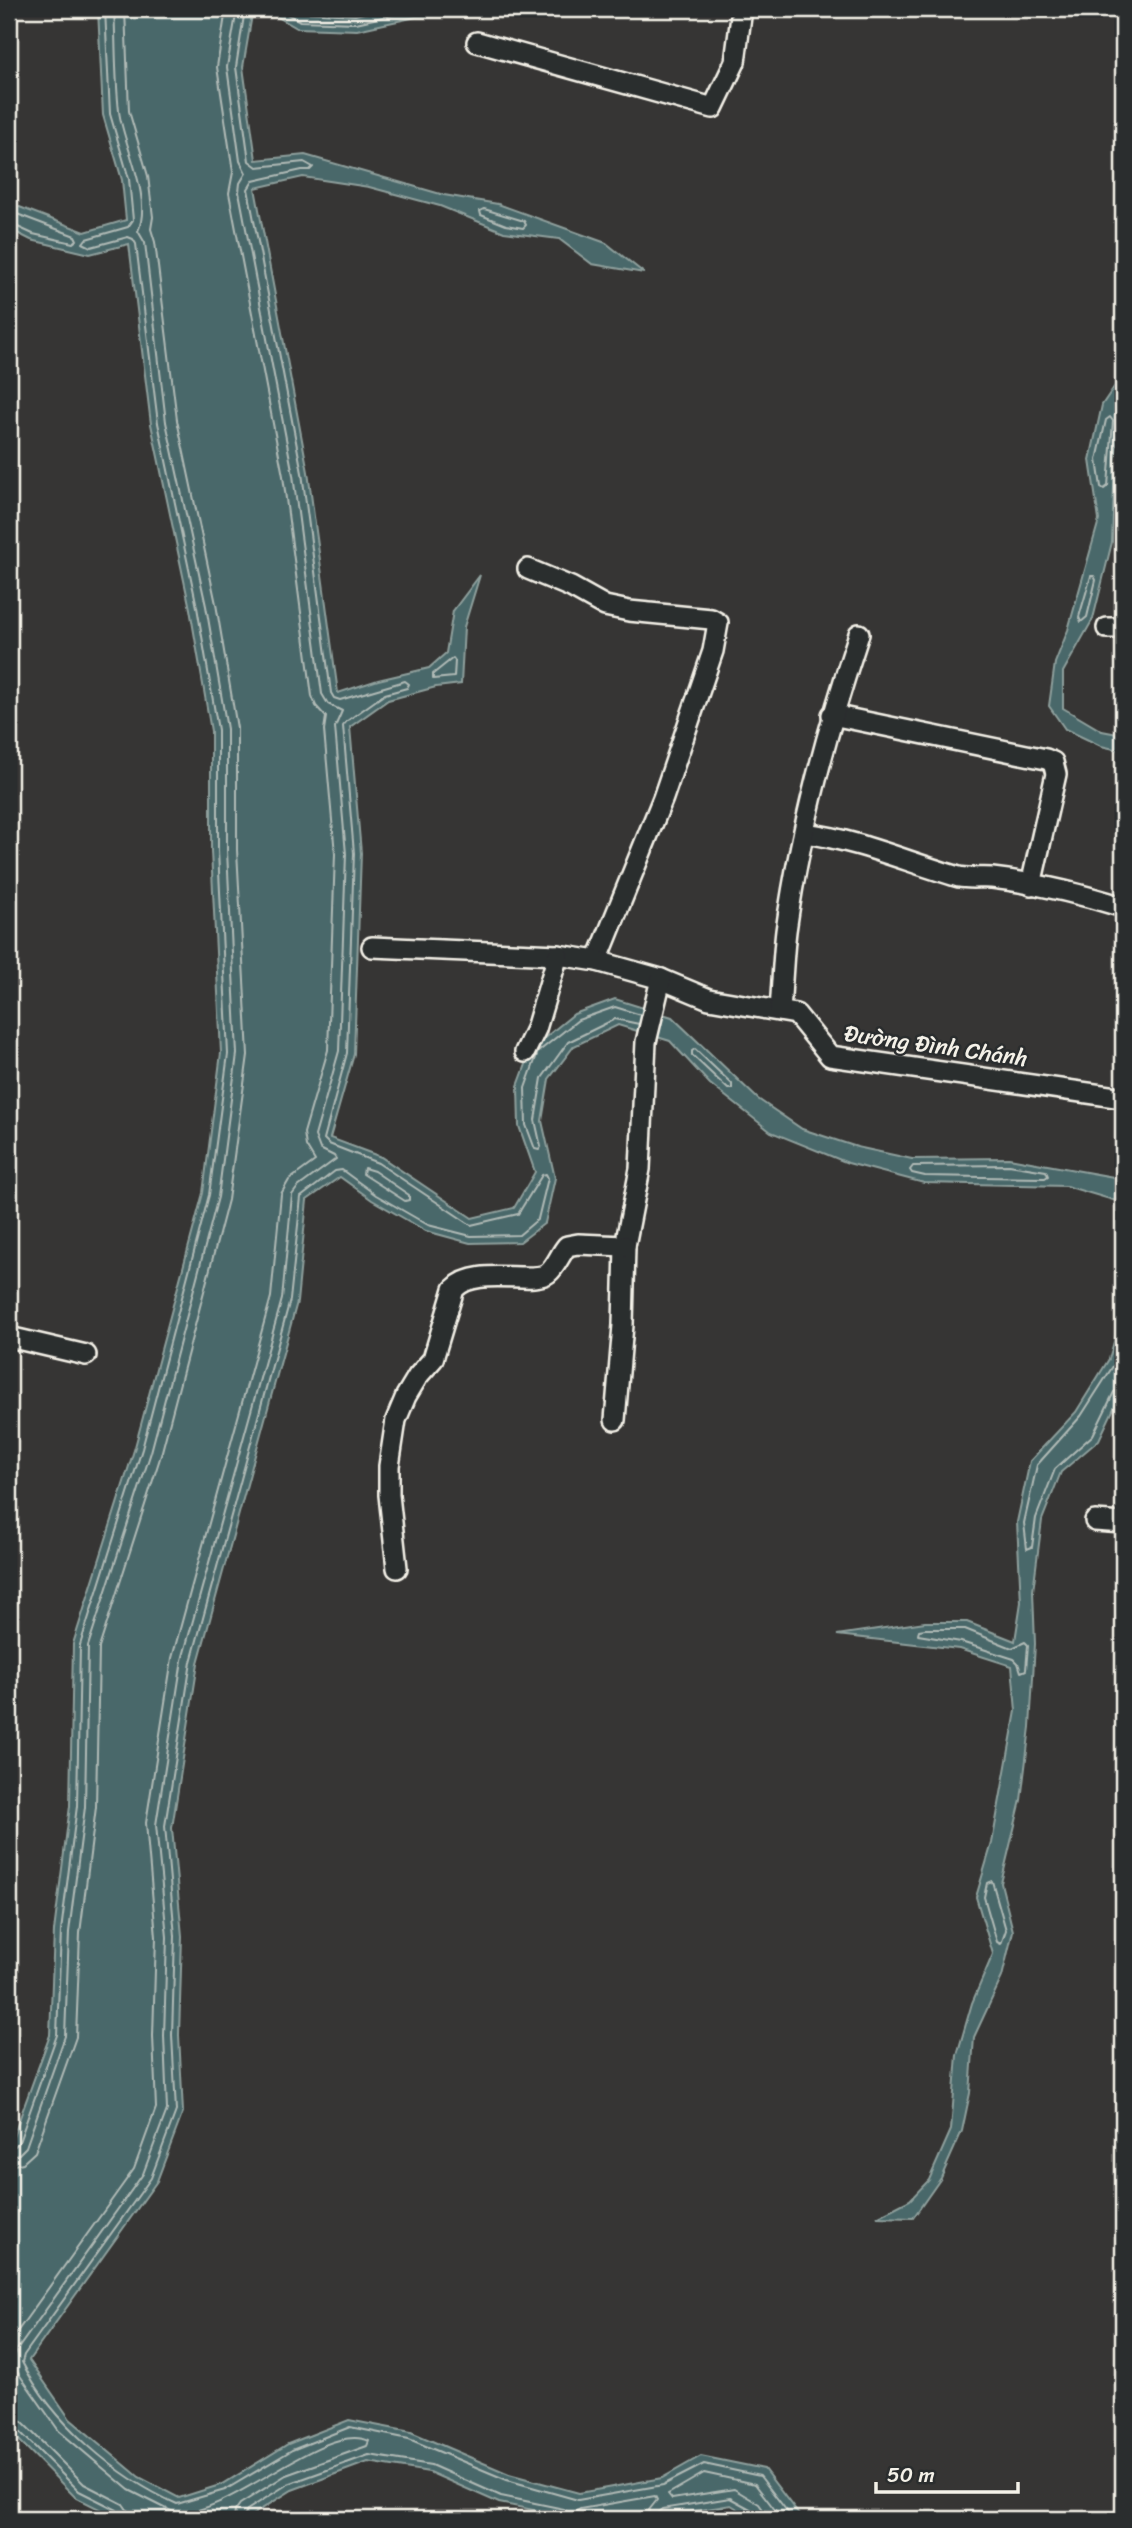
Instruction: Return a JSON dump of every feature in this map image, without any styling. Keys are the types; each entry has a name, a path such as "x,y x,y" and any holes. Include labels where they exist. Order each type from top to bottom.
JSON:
{"street":[{"path":"477,42 713,108 736,62 741,9"},
{"path":"528,569 571,587 606,606 629,611 711,619 718,623 713,651 663,798 597,961"},
{"path":"780,1011 786,931 804,833 832,715 859,634"},
{"path":"832,715 1053,762 1056,774 1031,885"},
{"path":"804,833 833,837 962,878 991,878 1031,885 1097,898 1123,907"},
{"name":"Đường Đình Chánh","path":"372,947 558,955 597,961 661,979 709,999 796,1014 830,1056 1123,1098"},
{"path":"525,1052 536,1029 558,955"},
{"path":"615,1420 622,1350 625,1246 640,1169 647,1035 661,979"},
{"path":"397,1567 388,1466 396,1420 418,1376 433,1359 454,1289 460,1282 499,1275 542,1276 549,1273 567,1246 625,1246"},
{"path":"9,1337 86,1355"},
{"path":"1095,1521 1123,1522"}],"water":[{"path":"98,9 253,9 243,67 256,160 305,155 444,195 498,204 606,243 644,273 592,264 559,239 504,232 440,206 369,187 303,177 255,188 308,472 338,693 429,668 446,653 453,611 480,575 464,627 461,684 436,687 388,700 350,727 361,853 354,1054 330,1138 381,1157 472,1218 514,1208 535,1172 519,1126 518,1086 532,1048 574,1014 615,999 672,1017 758,1099 802,1129 857,1147 912,1159 1009,1158 1119,1178 1123,1180 1123,1203 1066,1186 924,1183 848,1163 771,1132 710,1084 670,1041 618,1025 574,1046 549,1079 542,1121 555,1178 545,1223 520,1242 470,1243 426,1231 372,1200 340,1177 307,1200 297,1302 198,1663 172,1828 182,1936 179,2035 183,2112 157,2181 29,2360 70,2419 139,2477 179,2498 223,2484 288,2444 349,2420 411,2432 509,2474 579,2493 662,2478 701,2456 764,2469 802,2519 754,2519 731,2505 659,2517 578,2519 499,2503 429,2472 368,2462 292,2490 246,2519 119,2519 75,2497 9,2430 9,2148 50,2035 54,1931 70,1806 73,1644 135,1447 203,1193 221,1053 211,851 211,731 190,609 151,424 129,244 90,254 31,240 9,229 9,203 85,232 126,220 122,180 103,115"},
{"path":"264,9 480,9 495,13 416,17 357,30 297,28"},
{"path":"1123,374 1123,404 1115,460 1112,542 1093,619 1063,672 1063,708 1102,731 1123,735 1123,751 1101,746 1065,729 1049,706 1055,663 1068,630 1099,520 1090,460 1102,405"},
{"path":"1123,1311 1123,1389 1099,1440 1061,1472 1042,1520 1033,1591 1035,1644 1030,1727 1021,1800 1001,1883 1013,1931 1002,1977 974,2037 970,2093 962,2131 941,2178 913,2218 877,2217 910,2200 929,2180 951,2130 957,2055 972,2003 993,1954 976,1897 992,1843 1016,1711 1012,1666 959,1649 837,1635 925,1622 967,1622 1015,1641 1021,1602 1017,1522 1030,1461 1076,1412 1109,1359"}]}
